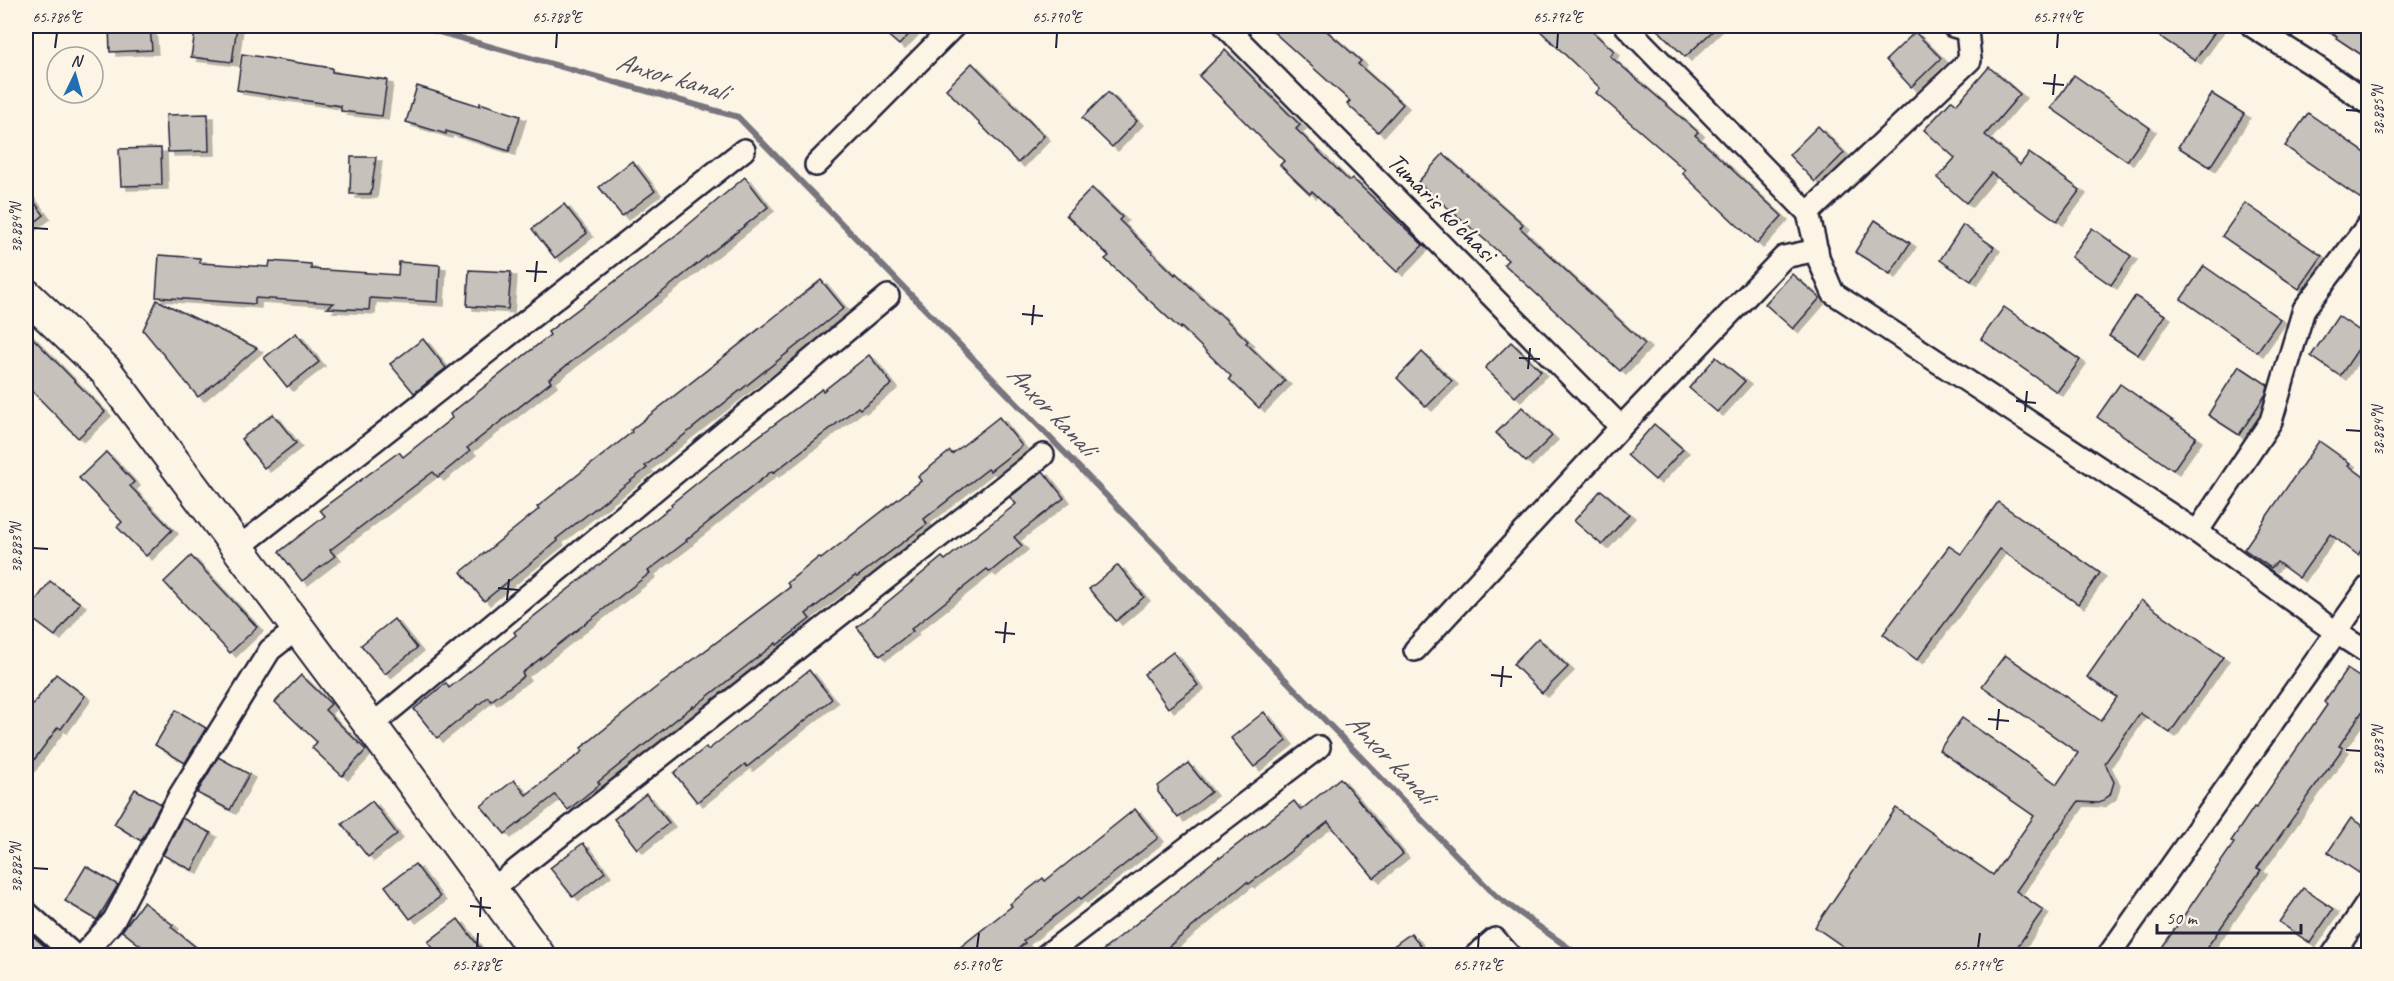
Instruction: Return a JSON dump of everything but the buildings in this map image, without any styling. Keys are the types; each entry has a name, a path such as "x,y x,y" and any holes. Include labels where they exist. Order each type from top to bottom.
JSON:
{"street":[{"path":"816,165 954,26"},
{"name":"Tumaris ko'chasi","path":"1225,26 1622,427"},
{"path":"1626,26 1808,213 1817,250 1833,292 2197,532 2368,653"},
{"path":"1808,213 1970,60 1966,30 1953,26"},
{"path":"2252,26 2368,103"},
{"path":"238,548 744,150"},
{"path":"2197,532 2271,421 2304,309 2368,225"},
{"path":"1415,650 1784,257 1817,250"},
{"path":"26,295 105,370 371,726 539,956"},
{"path":"371,726 888,296"},
{"path":"491,890 1043,454"},
{"path":"2108,956 2368,587"},
{"path":"82,956 114,920 180,795 270,650 298,628"},
{"path":"1045,956 1318,747"},
{"path":"2332,956 2368,902"},
{"path":"26,912 75,956"},
{"path":"1475,956 1495,939 1510,956"}],"waterway":[{"name":"Anxor kanali","path":"418,26 738,117 1496,896 1580,956"}]}
